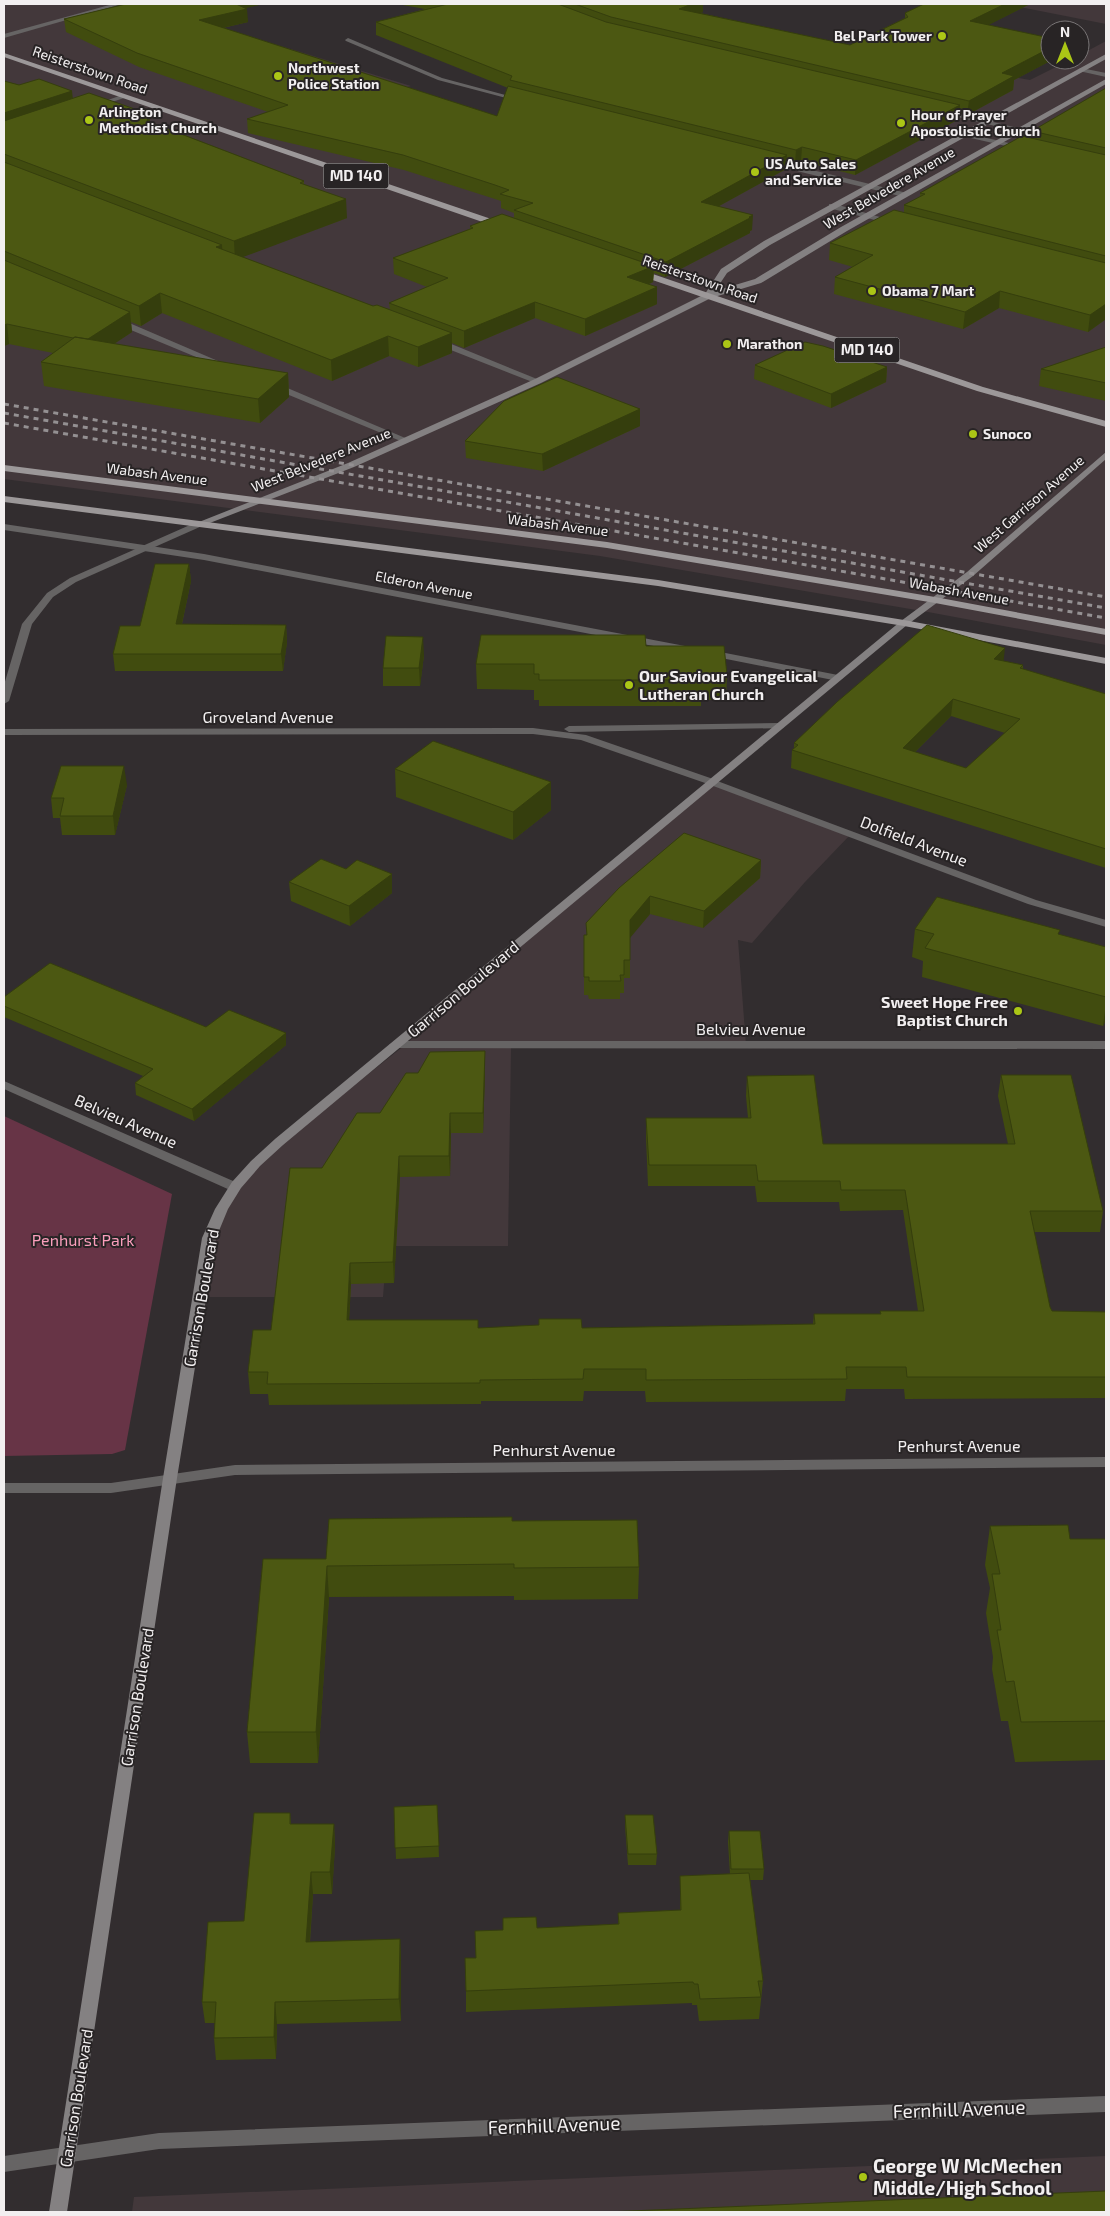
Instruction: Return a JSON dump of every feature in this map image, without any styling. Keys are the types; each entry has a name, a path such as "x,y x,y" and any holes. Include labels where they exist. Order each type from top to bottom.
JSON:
{"main road":[{"name":"Reisterstown Road","path":"4,55 506,227"},
{"name":"West Belvedere Avenue","path":"1090,65 1106,56"},
{"name":"West Belvedere Avenue","path":"708,296 724,271 832,206 1081,70"},
{"name":"West Belvedere Avenue","path":"199,524 337,471 538,381 708,296 758,281 868,215 1106,82"},
{"name":"Reisterstown Road","path":"626,268 980,389 1106,424"},
{"name":"West Garrison Avenue","path":"970,574 1106,455"},
{"name":"Wabash Avenue","path":"4,468 607,545 935,600 1106,632"},
{"path":"4,499 588,573 904,623 1106,661"},
{"name":"Garrison Boulevard","path":"58,2212 170,1478 209,1238 219,1211 252,1165 904,623 970,574"}],"street":[{"path":"4,36 119,4"},
{"path":"348,40 432,76 532,102"},
{"path":"1081,70 1106,75"},
{"path":"86,109 122,97"},
{"path":"936,110 1020,130"},
{"path":"964,134 1033,151"},
{"path":"767,160 904,195"},
{"path":"832,206 906,225"},
{"path":"104,316 232,368"},
{"path":"428,338 538,381"},
{"path":"269,384 406,440"},
{"name":"West Belvedere Avenue","path":"4,701 27,624 50,595 73,580 199,524"},
{"name":"Elderon Avenue","path":"4,527 223,561 838,678"},
{"name":"Groveland Avenue","path":"4,732 533,731 646,726 779,726"},
{"name":"Groveland Avenue","path":"533,731 582,737 712,782"},
{"name":"Dolfield Avenue","path":"712,782 1032,902 1106,924"},
{"name":"Belvieu Avenue","path":"395,1045 1106,1045"},
{"name":"Belvieu Avenue","path":"4,1085 235,1187"},
{"name":"Penhurst Avenue","path":"4,1488 111,1488 235,1470 1106,1462"},
{"name":"Fernhill Avenue","path":"4,2164 159,2141 1106,2104"}],"shaded area":[{"path":"4,4 132,4 226,29 411,86 349,102 659,201 935,63 1030,80 1050,70 1090,70 1090,50 1106,41 1106,645 928,612 600,556 4,479"},
{"path":"1005,4 1106,4 1106,24"},
{"path":"715,782 850,835 805,882 752,943 738,940 746,1045 511,1047 508,1246 387,1246 383,1297 203,1297 216,1222 234,1185 267,1154 400,1049"},
{"name":"George W McMechen Middle/High School","path":"1106,2156 1106,2212 132,2212 134,2197"}],"green space":[{"name":"Penhurst Park","path":"4,1116 172,1194 125,1450 112,1454 4,1456"}],"building":[{"path":"126,4 236,4 247,9 199,20 497,116 508,86 787,155 701,202 753,215 750,218 666,262 514,210 533,203 500,194 509,190 495,185 403,155 247,119 288,105 137,53 64,19"},
{"path":"448,4 558,4 606,22 960,105 856,160 802,147 796,150 510,80 512,76 376,22"},
{"path":"575,4 692,4 679,9 850,45 908,17 905,13 924,4 1005,4 970,21 1040,36 1040,53 1002,73 1014,76 969,101 611,17"},
{"path":"39,79 72,91 4,113 4,81 19,85"},
{"path":"1106,88 1106,148 1032,131"},
{"path":"89,93 149,114 147,121 304,181 300,183 346,199 234,241 4,154 4,121"},
{"path":"1022,136 1106,155 1106,256 904,205 925,194 920,193"},
{"path":"4,162 222,245 216,247 373,306 377,305 452,333 418,347 388,336 331,360 160,293 139,306 4,251"},
{"path":"894,210 1106,263 1106,304 1090,315 1000,291 965,312 835,277 873,255 830,243"},
{"path":"502,214 654,266 627,277 657,287 585,319 535,302 464,331 389,303 448,278 393,258 473,228 470,226"},
{"path":"4,260 130,312 88,339 4,325"},
{"path":"75,337 288,373 258,399 41,362"},
{"path":"805,342 887,367 831,394 755,365"},
{"path":"1106,347 1106,383 1041,369"},
{"path":"557,377 640,409 542,454 465,441 504,401"},
{"path":"155,564 189,564 176,624 286,625 281,654 113,654 120,626 140,626"},
{"path":"927,625 1005,648 994,659 1023,665 1020,668 1106,694 1106,849 792,750 798,745 794,743 837,702","holes":["953,699 1020,719 966,768 903,748"]},
{"path":"481,635 645,635 646,646 724,646 727,675 702,675 702,680 539,680 539,674 534,674 534,664 476,664"},
{"path":"386,636 423,637 419,668 383,668"},
{"path":"433,741 551,782 513,812 395,769"},
{"path":"61,766 124,766 113,816 60,816 64,798 51,798"},
{"path":"684,833 761,860 704,911 650,896 630,920 630,960 624,960 624,975 620,975 621,981 589,981 589,977 584,977 584,935 587,935 586,923 619,888"},
{"path":"321,859 346,869 357,860 392,874 349,906 289,882"},
{"path":"937,897 1060,930 1058,934 1106,947 1106,997 925,948 934,934 915,929"},
{"path":"50,963 206,1027 229,1010 286,1033 192,1109 135,1083 153,1069 4,1006 4,997"},
{"path":"485,1051 483,1113 450,1113 449,1156 399,1156 393,1262 350,1263 347,1320 478,1320 478,1328 539,1325 539,1319 581,1319 582,1328 815,1324 814,1314 881,1314 880,1311 924,1311 905,1190 841,1190 840,1181 758,1181 756,1165 649,1165 646,1118 751,1118 747,1076 814,1075 823,1144 1015,1144 1001,1075 1071,1075 1103,1211 1030,1211 1052,1311 1106,1312 1106,1377 907,1377 906,1367 846,1367 847,1379 646,1380 646,1369 584,1369 583,1379 480,1380 480,1383 267,1384 268,1372 248,1372 253,1330 271,1330 290,1168 322,1168 357,1113 380,1113 406,1073 418,1073 430,1052"},
{"path":"512,1517 512,1521 637,1520 639,1567 514,1568 514,1564 327,1566 316,1732 247,1732 263,1559 326,1559 329,1519"},
{"path":"1068,1525 1070,1539 1106,1539 1106,1721 1021,1722 1014,1681 1006,1682 997,1630 1001,1630 992,1574 1000,1574 990,1526"},
{"path":"437,1805 439,1846 395,1848 394,1807"},
{"path":"254,1813 290,1813 290,1824 334,1824 330,1872 311,1872 306,1942 400,1939 399,1999 275,2002 274,2037 214,2038 216,2002 202,2002 208,1922 244,1921"},
{"path":"625,1815 653,1815 657,1854 628,1854"},
{"path":"729,1831 760,1831 764,1869 731,1869"},
{"path":"749,1873 763,1981 758,1981 761,1997 700,1999 698,1984 693,1982 466,1991 465,1958 476,1958 475,1931 503,1930 503,1918 536,1917 537,1928 619,1924 618,1913 681,1910 680,1876"},
{"path":"1106,2191 1106,2212 606,2212"}],"railway":[{"path":"4,404 1106,597"},
{"path":"4,413 1106,608"},
{"path":"4,423 1106,618"}],"place":[{"name":"Bel Park Tower","path":"942,36"},
{"name":"Northwest Police Station","path":"278,76"},
{"name":"Arlington Methodist Church","path":"89,120"},
{"name":"Hour of Prayer Apostolistic Church","path":"901,123"},
{"name":"US Auto Sales and Service","path":"755,172"},
{"name":"Obama 7 Mart","path":"872,291"},
{"name":"Marathon","path":"727,344"},
{"name":"Sunoco","path":"973,434"},
{"name":"Our Saviour Evangelical Lutheran Church","path":"629,685"},
{"name":"Sweet Hope Free Baptist Church","path":"1018,1011"},
{"name":"George W McMechen Middle/High School","path":"863,2177"}]}
